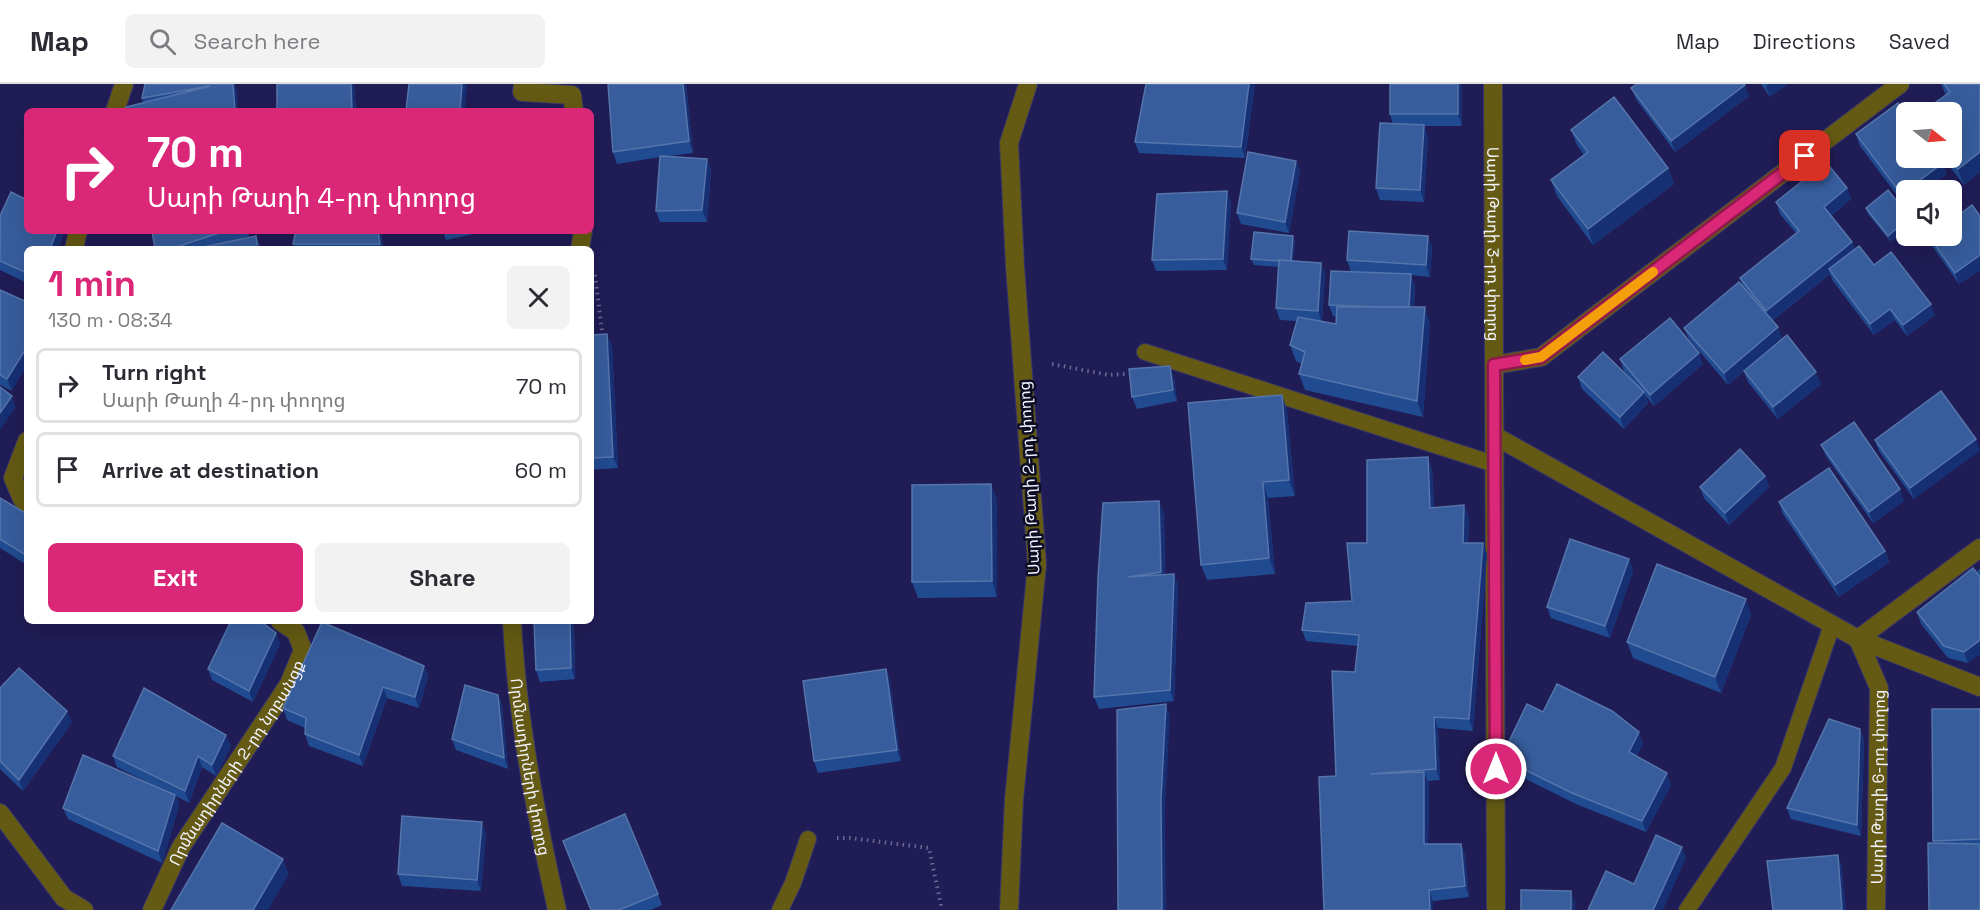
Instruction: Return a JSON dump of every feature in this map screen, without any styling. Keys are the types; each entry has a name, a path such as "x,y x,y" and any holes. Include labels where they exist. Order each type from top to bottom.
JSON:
{"street":[{"path":"116,108 124,84"},
{"path":"523,84 522,92 572,95 574,108"},
{"name":"Սարի Թաղի 2-րդ փողոց","path":"1009,910 1014,799 1037,564 1014,266 1009,143 1028,84"},
{"name":"Սարի Թաղի 3-րդ փողոց","path":"1493,84 1496,910"},
{"path":"1494,365 1541,357 1900,84"},
{"path":"1495,436 1858,639 1980,687"},
{"path":"24,450 14,478 24,502"},
{"path":"1858,639 1980,548"},
{"name":"Որմնադիրների 2-րդ նրբանցք","path":"152,910 181,847 289,684 303,650 296,632 284,624"},
{"name":"Որմնադիրների փողոց","path":"512,624 513,652 528,774 558,910"},
{"name":"Սարի Թաղի 6-րդ փողոց","path":"1858,639 1879,688 1875,910"},
{"path":"0,813 64,898 84,910"}],"lane":[{"path":"1145,352 1494,464"},
{"path":"1687,910 1783,768 1832,625"},
{"path":"780,910 793,883 808,839"}],"path":[{"path":"595,274 604,346"},
{"path":"1022,359 1110,375 1129,374"},
{"path":"808,839 850,838 929,848 942,910"}],"building":[{"path":"145,84 233,84 235,108 126,108 210,86 142,98"},
{"path":"277,84 351,84 352,108 277,108"},
{"path":"409,84 462,84 460,108 406,108"},
{"path":"608,84 683,84 689,141 613,152"},
{"path":"1146,84 1249,84 1241,147 1135,142"},
{"path":"1390,84 1458,84 1458,114 1390,114"},
{"path":"1637,84 1745,85 1671,141 1631,88"},
{"path":"1944,84 1980,84 1980,152 1962,166 1962,102 1936,102 1950,92"},
{"path":"1614,97 1668,168 1588,229 1551,180 1588,152 1571,130"},
{"path":"1896,104 1896,168 1936,168 1920,180 1896,180 1896,187 1856,134"},
{"path":"1380,123 1424,125 1420,190 1376,188"},
{"path":"1248,152 1296,161 1285,222 1237,213"},
{"path":"660,156 707,159 702,210 656,211"},
{"path":"1826,162 1847,188 1824,207 1852,242 1766,311 1740,278 1799,231 1776,202"},
{"path":"1888,190 1896,200 1896,229 1888,236 1866,208"},
{"path":"1227,191 1223,259 1152,260 1157,194"},
{"path":"11,192 24,198 24,234 56,234 51,246 24,246 24,272 0,261 0,216"},
{"path":"1972,205 1980,216 1980,255 1955,273 1936,246 1962,246 1962,212"},
{"path":"1349,231 1428,236 1426,265 1347,260"},
{"path":"1254,232 1293,236 1291,261 1251,259"},
{"path":"152,234 216,234 179,246 154,246"},
{"path":"295,234 378,234 380,244 293,244"},
{"path":"256,236 258,246 208,246"},
{"path":"1859,246 1874,265 1891,252 1931,304 1903,325 1890,309 1870,324 1829,269"},
{"path":"1279,260 1321,263 1318,311 1276,308"},
{"path":"1331,271 1411,274 1409,307 1329,305"},
{"path":"1739,282 1778,327 1724,373 1684,328"},
{"path":"0,290 24,301 24,352 7,379 0,375"},
{"path":"1337,307 1425,307 1417,401 1299,374 1305,352 1290,345 1298,317 1336,324"},
{"path":"1670,318 1699,353 1650,395 1620,359"},
{"path":"607,334 613,457 594,458 594,335"},
{"path":"1787,335 1816,372 1773,407 1744,371"},
{"path":"1603,352 1644,392 1620,417 1578,377"},
{"path":"1170,366 1173,390 1132,397 1129,369"},
{"path":"0,387 12,396 0,413"},
{"path":"1941,391 1976,439 1910,488 1875,440"},
{"path":"1282,395 1289,480 1263,482 1269,558 1201,565 1188,403"},
{"path":"1854,422 1900,489 1869,512 1821,445"},
{"path":"1740,449 1765,476 1725,513 1700,487"},
{"path":"1428,457 1430,508 1464,505 1463,543 1483,543 1469,719 1434,717 1436,769 1370,774 1424,772 1424,844 1461,844 1465,886 1429,890 1430,910 1324,910 1319,777 1336,776 1332,671 1355,672 1359,635 1302,630 1306,603 1352,601 1347,543 1367,543 1367,460"},
{"path":"1829,468 1885,551 1835,585 1779,502"},
{"path":"991,484 992,581 912,582 912,485"},
{"path":"0,498 24,512 24,554 0,539"},
{"path":"1159,501 1161,572 1128,577 1174,574 1170,690 1094,697 1103,503"},
{"path":"1570,539 1629,559 1605,626 1547,607"},
{"path":"1657,564 1746,599 1715,677 1627,642"},
{"path":"1973,568 1980,577 1980,640 1964,652 1944,646 1917,612"},
{"path":"230,624 264,624 276,633 249,691 208,669"},
{"path":"321,624 327,624 424,666 415,697 383,687 359,755 305,734 306,718 283,708"},
{"path":"534,624 570,624 571,668 536,670"},
{"path":"19,668 67,711 19,780 0,761 0,688"},
{"path":"886,669 897,750 814,761 803,681"},
{"path":"1557,684 1612,711 1639,732 1629,752 1667,773 1642,821 1572,793 1501,758 1527,704 1543,712"},
{"path":"465,685 498,695 504,758 452,739"},
{"path":"144,688 226,735 212,765 198,756 185,791 113,756"},
{"path":"1166,704 1161,799 1162,910 1118,910 1117,710"},
{"path":"1932,709 1980,709 1980,839 1933,841"},
{"path":"1829,719 1860,729 1857,825 1787,808"},
{"path":"83,755 175,795 158,851 63,808"},
{"path":"625,814 658,894 619,910 591,910 563,841"},
{"path":"402,816 482,822 477,880 398,874"},
{"path":"222,823 283,859 253,910 171,910"},
{"path":"1656,835 1682,847 1653,910 1588,910 1606,871 1634,884"},
{"path":"1928,843 1980,844 1980,910 1929,910"},
{"path":"1838,855 1842,910 1773,910 1767,861"},
{"path":"1521,890 1571,891 1571,910 1521,910"}],"slow traffic":[{"path":"1525,360 1541,357 1653,272"}],"route":[{"path":"1496,769 1494,365 1541,357 1805,156"}]}
